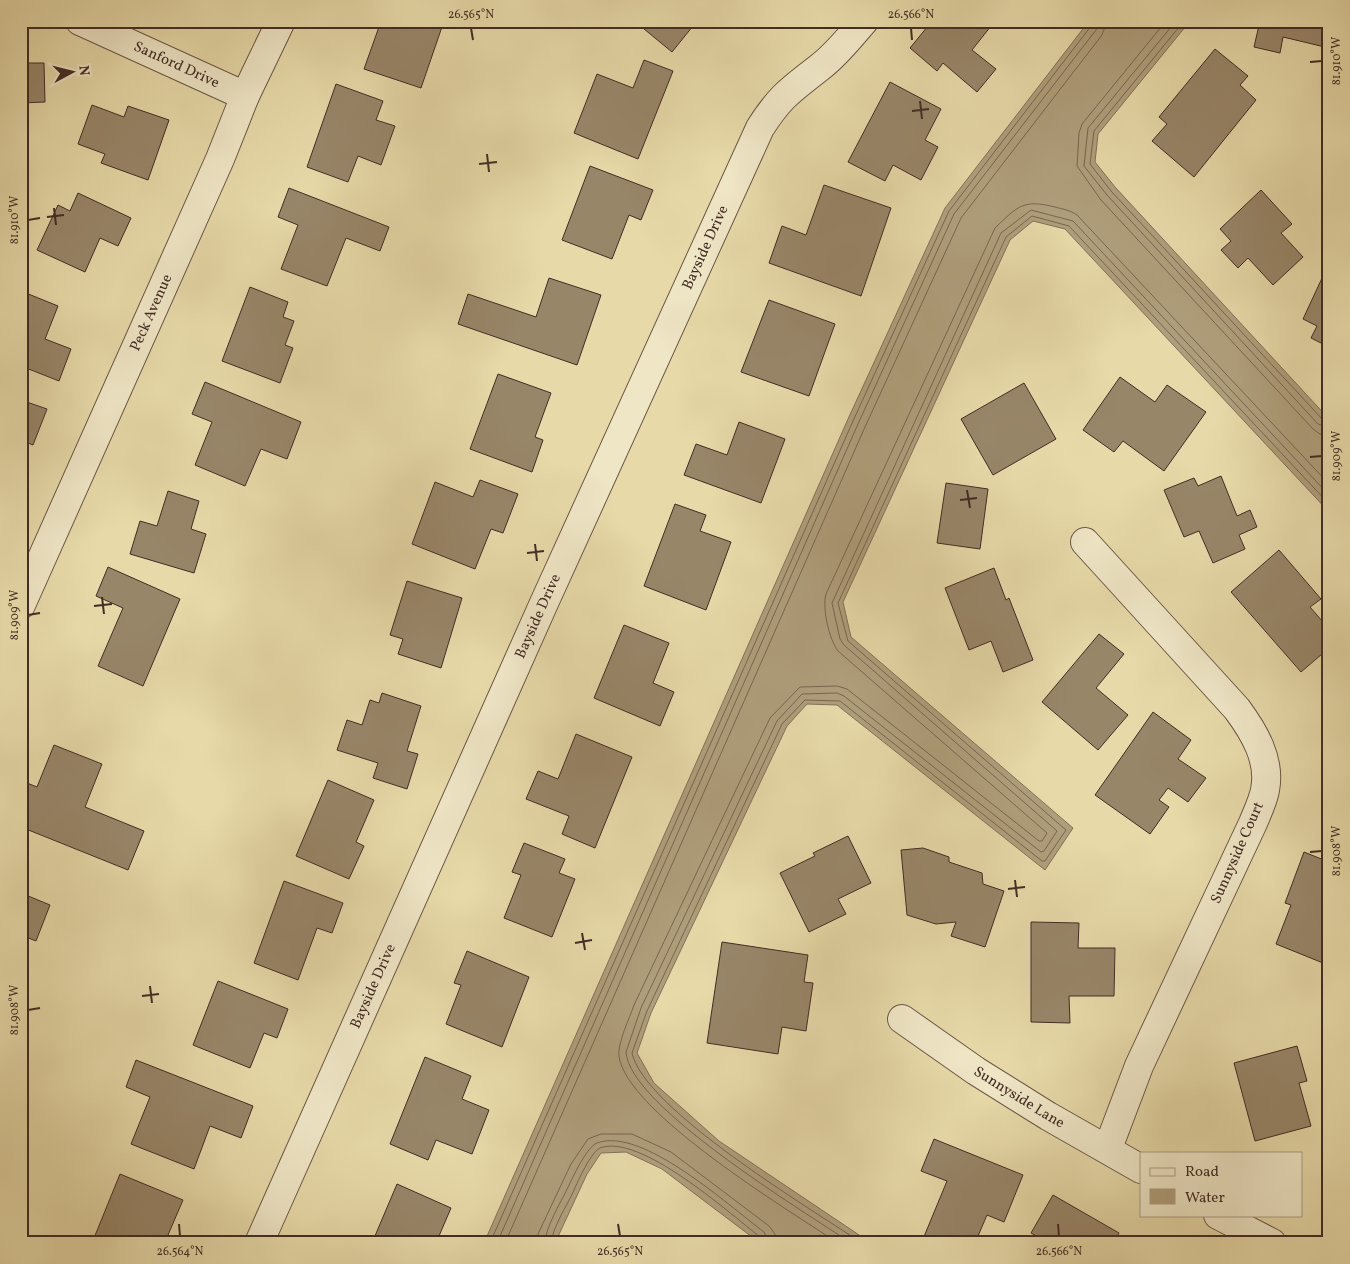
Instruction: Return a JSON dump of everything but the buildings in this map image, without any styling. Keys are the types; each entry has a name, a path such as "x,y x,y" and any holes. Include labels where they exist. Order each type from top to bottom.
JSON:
{"street":[{"name":"Sanford Drive","path":"80,21 245,96"},
{"name":"Peck Avenue","path":"21,605 204,196 245,96 264,61 281,21"},
{"name":"Bayside Drive","path":"259,1243 548,594 760,128 775,103 843,46 864,21"},
{"name":"Sunnyside Court","path":"1084,542 1237,709 1254,732 1265,761 1265,790 1253,823 1139,1066 1108,1148"},
{"name":"Sunnyside Lane","path":"902,1019 976,1072 1140,1168"},
{"path":"1220,1216 1272,1243"}],"water":[{"path":"1089,21 1190,21 1098,134 1095,162 1115,187 1329,419 1329,512 1065,229 1033,221 1010,240 843,602 851,637 1073,828 1045,870 837,705 807,704 787,726 651,1013 637,1053 654,1083 719,1141 871,1243 760,1243 662,1169 626,1152 601,1153 587,1174 555,1243 484,1243 848,419 945,208"}]}
